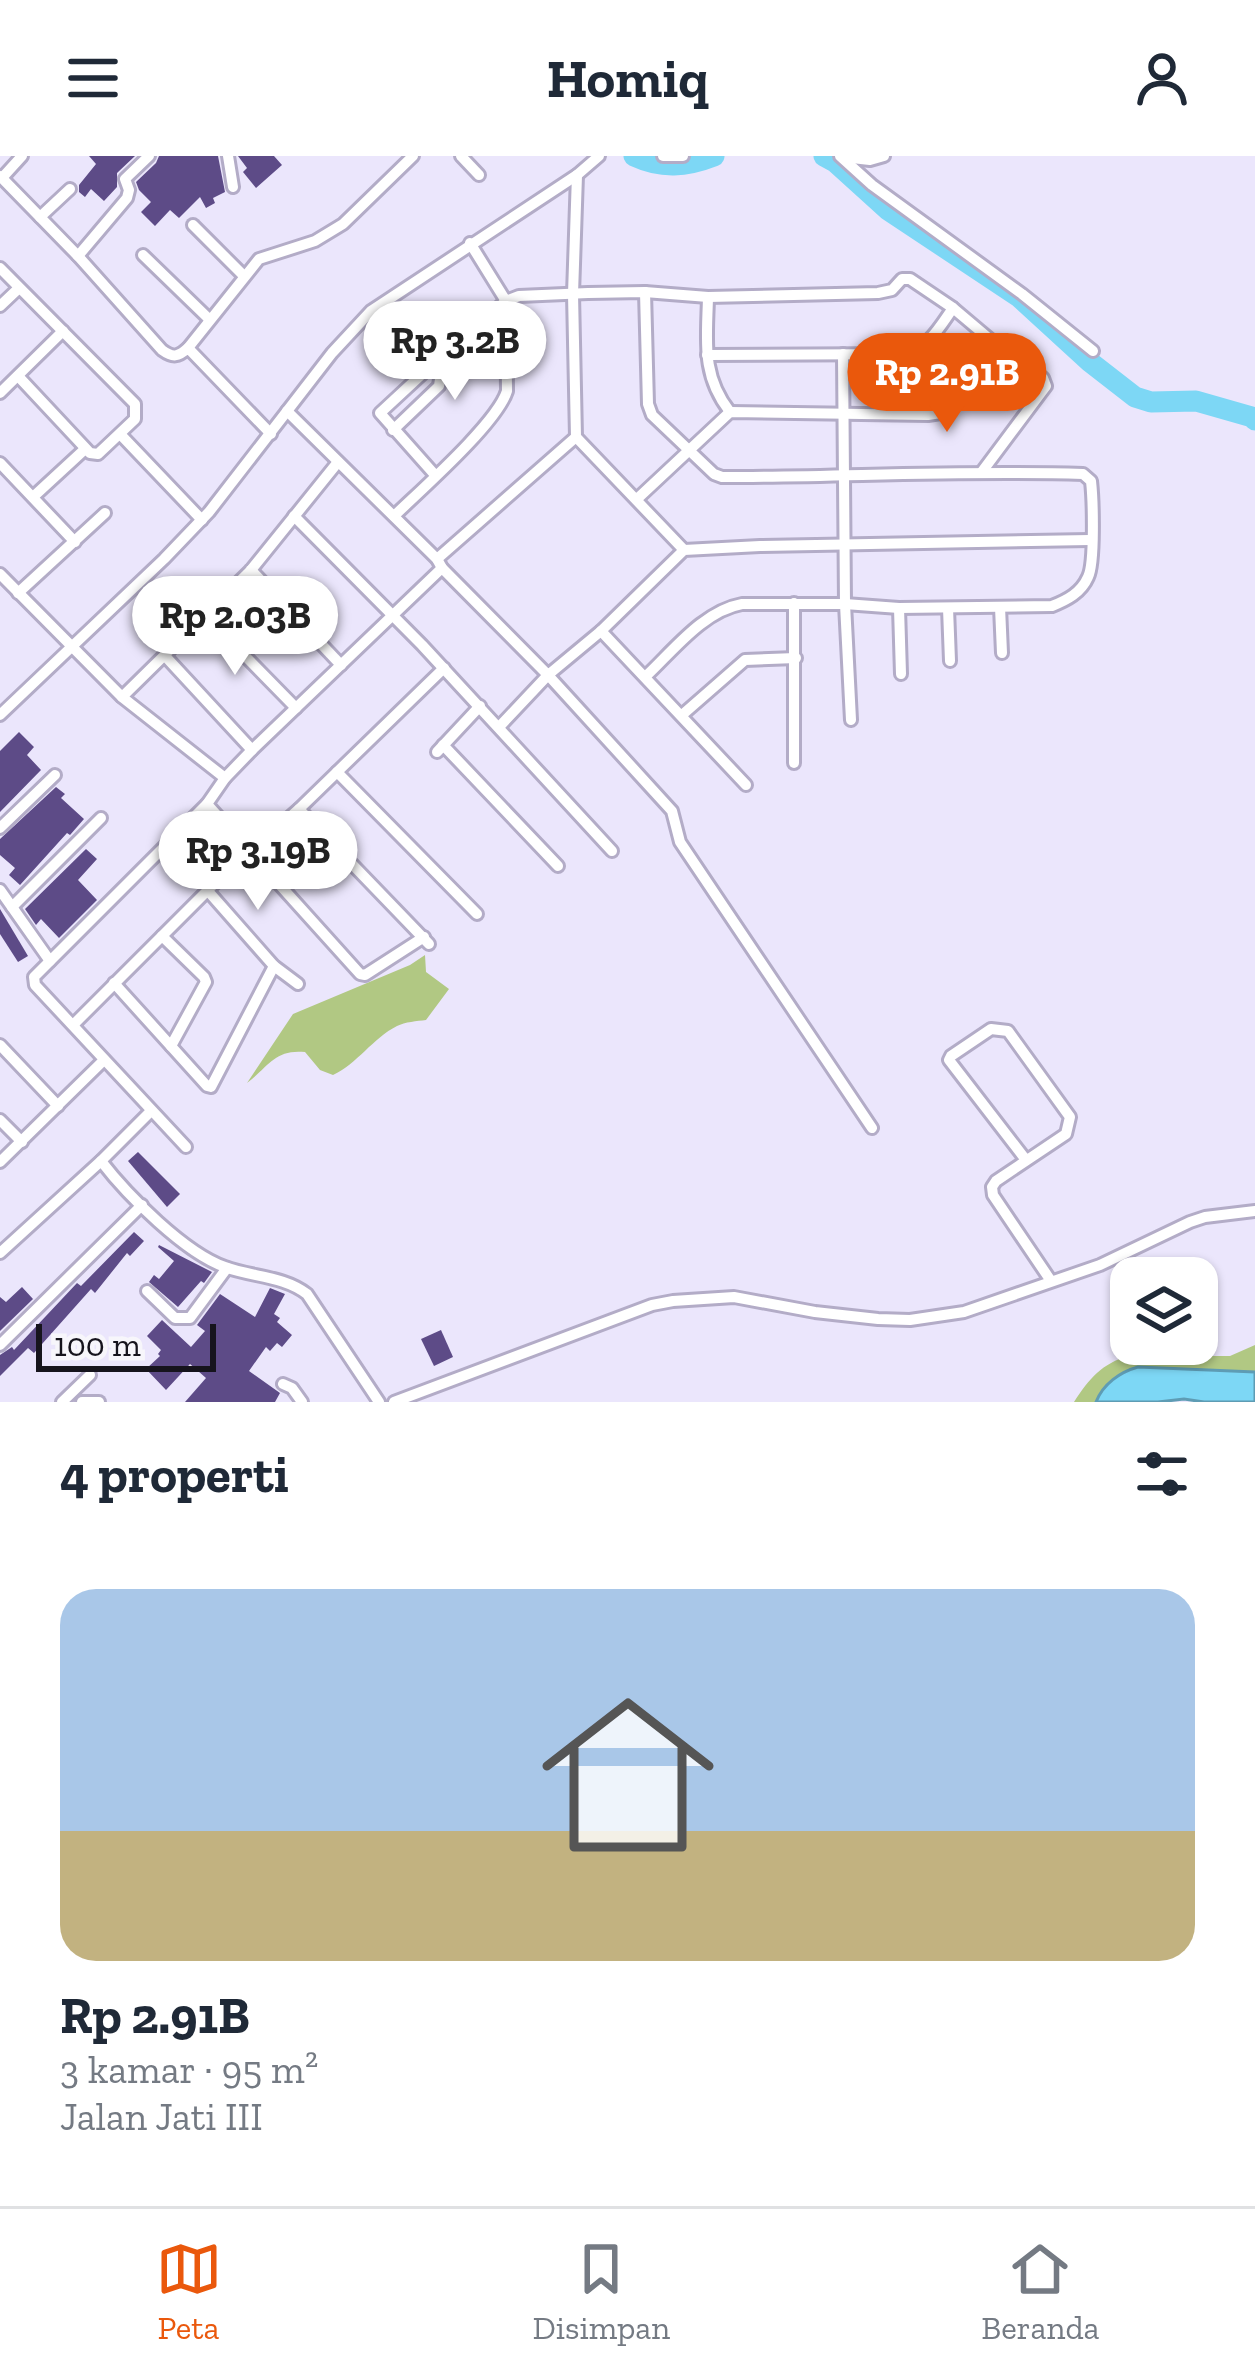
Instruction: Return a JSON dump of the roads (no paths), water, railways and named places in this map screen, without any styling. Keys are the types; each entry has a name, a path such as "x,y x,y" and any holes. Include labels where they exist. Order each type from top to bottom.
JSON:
{"street":[{"path":"22,156 1,177 171,356 188,348 259,259 315,241 344,224 413,156"},
{"path":"78,256 127,198 124,179 149,156"},
{"path":"228,156 233,187"},
{"path":"461,156 479,175"},
{"path":"0,715 202,520 332,353 371,311 599,156"},
{"path":"663,156 683,156"},
{"path":"841,157 870,160 884,156"},
{"path":"841,157 1093,351"},
{"path":"577,175 576,437 683,550"},
{"path":"40,217 70,189"},
{"path":"193,225 244,276"},
{"path":"394,516 492,418 507,391 506,301 470,243"},
{"path":"143,255 209,319"},
{"path":"0,268 135,404 135,419 98,454 90,454 18,376"},
{"path":"435,475 382,417 382,409 506,301 519,296 644,292 708,297 878,293 892,290 902,279 910,279 953,308 1043,378 1043,393 981,472"},
{"path":"0,306 19,288"},
{"path":"644,292 647,404 687,450 722,477 981,472 1083,474 1091,481 1090,574 1071,598 1052,606 899,608 794,603 729,607 709,617 645,677"},
{"path":"708,297 710,378 730,412"},
{"path":"707,355 905,354 928,343 953,308"},
{"path":"0,393 63,332"},
{"path":"638,500 730,412 947,412 998,346"},
{"path":"188,348 271,434"},
{"path":"843,354 844,604 851,720"},
{"path":"393,430 439,386 442,371 434,362"},
{"path":"287,411 548,675 672,811 680,842 872,1128"},
{"path":"120,434 202,520"},
{"path":"186,1147 35,985 34,977 207,804 252,750 576,437"},
{"path":"33,497 84,450"},
{"path":"122,697 251,570 338,462"},
{"path":"0,463 75,542"},
{"path":"18,592 105,513"},
{"path":"294,516 500,726 612,850"},
{"path":"500,726 683,550 1090,540"},
{"path":"251,570 341,665"},
{"path":"0,574 122,697 225,778"},
{"path":"794,603 794,763"},
{"path":"1000,607 1002,653"},
{"path":"899,608 901,674"},
{"path":"948,608 950,661"},
{"path":"206,616 296,708"},
{"path":"601,631 746,785"},
{"path":"166,657 252,750"},
{"path":"682,715 745,660 796,658"},
{"path":"73,1025 444,668"},
{"path":"480,706 440,748 558,866"},
{"path":"337,772 477,914"},
{"path":"0,828 55,775"},
{"path":"207,804 359,974 426,940 299,809"},
{"path":"12,907 101,818"},
{"path":"0,890 50,961"},
{"path":"208,891 274,966 298,984"},
{"path":"162,936 206,982 171,1046"},
{"path":"114,983 211,1087 274,966"},
{"path":"1026,1160 949,1060 991,1029 1008,1031 1070,1117 1066,1134 992,1187 1051,1281"},
{"path":"0,1045 58,1106"},
{"path":"0,1162 104,1060"},
{"path":"0,1253 151,1112"},
{"path":"0,1120 22,1142"},
{"path":"101,1161 189,1248 227,1268 307,1294 379,1402"},
{"path":"0,1345 142,1204"},
{"path":"394,1402 652,1305 734,1298 847,1316 910,1320 989,1306 1100,1265 1190,1222 1255,1211"},
{"path":"147,1291 175,1318 190,1318 227,1268"},
{"path":"62,1402 90,1375"},
{"path":"82,1402 98,1402"}],"water":[{"path":"1138,1367 1255,1372 1255,1402 1096,1402 1113,1380"}],"waterway":[{"path":"634,156 674,165 714,156"},
{"path":"824,156 888,210 1019,297 1135,397 1151,402 1196,401 1255,420"}]}
